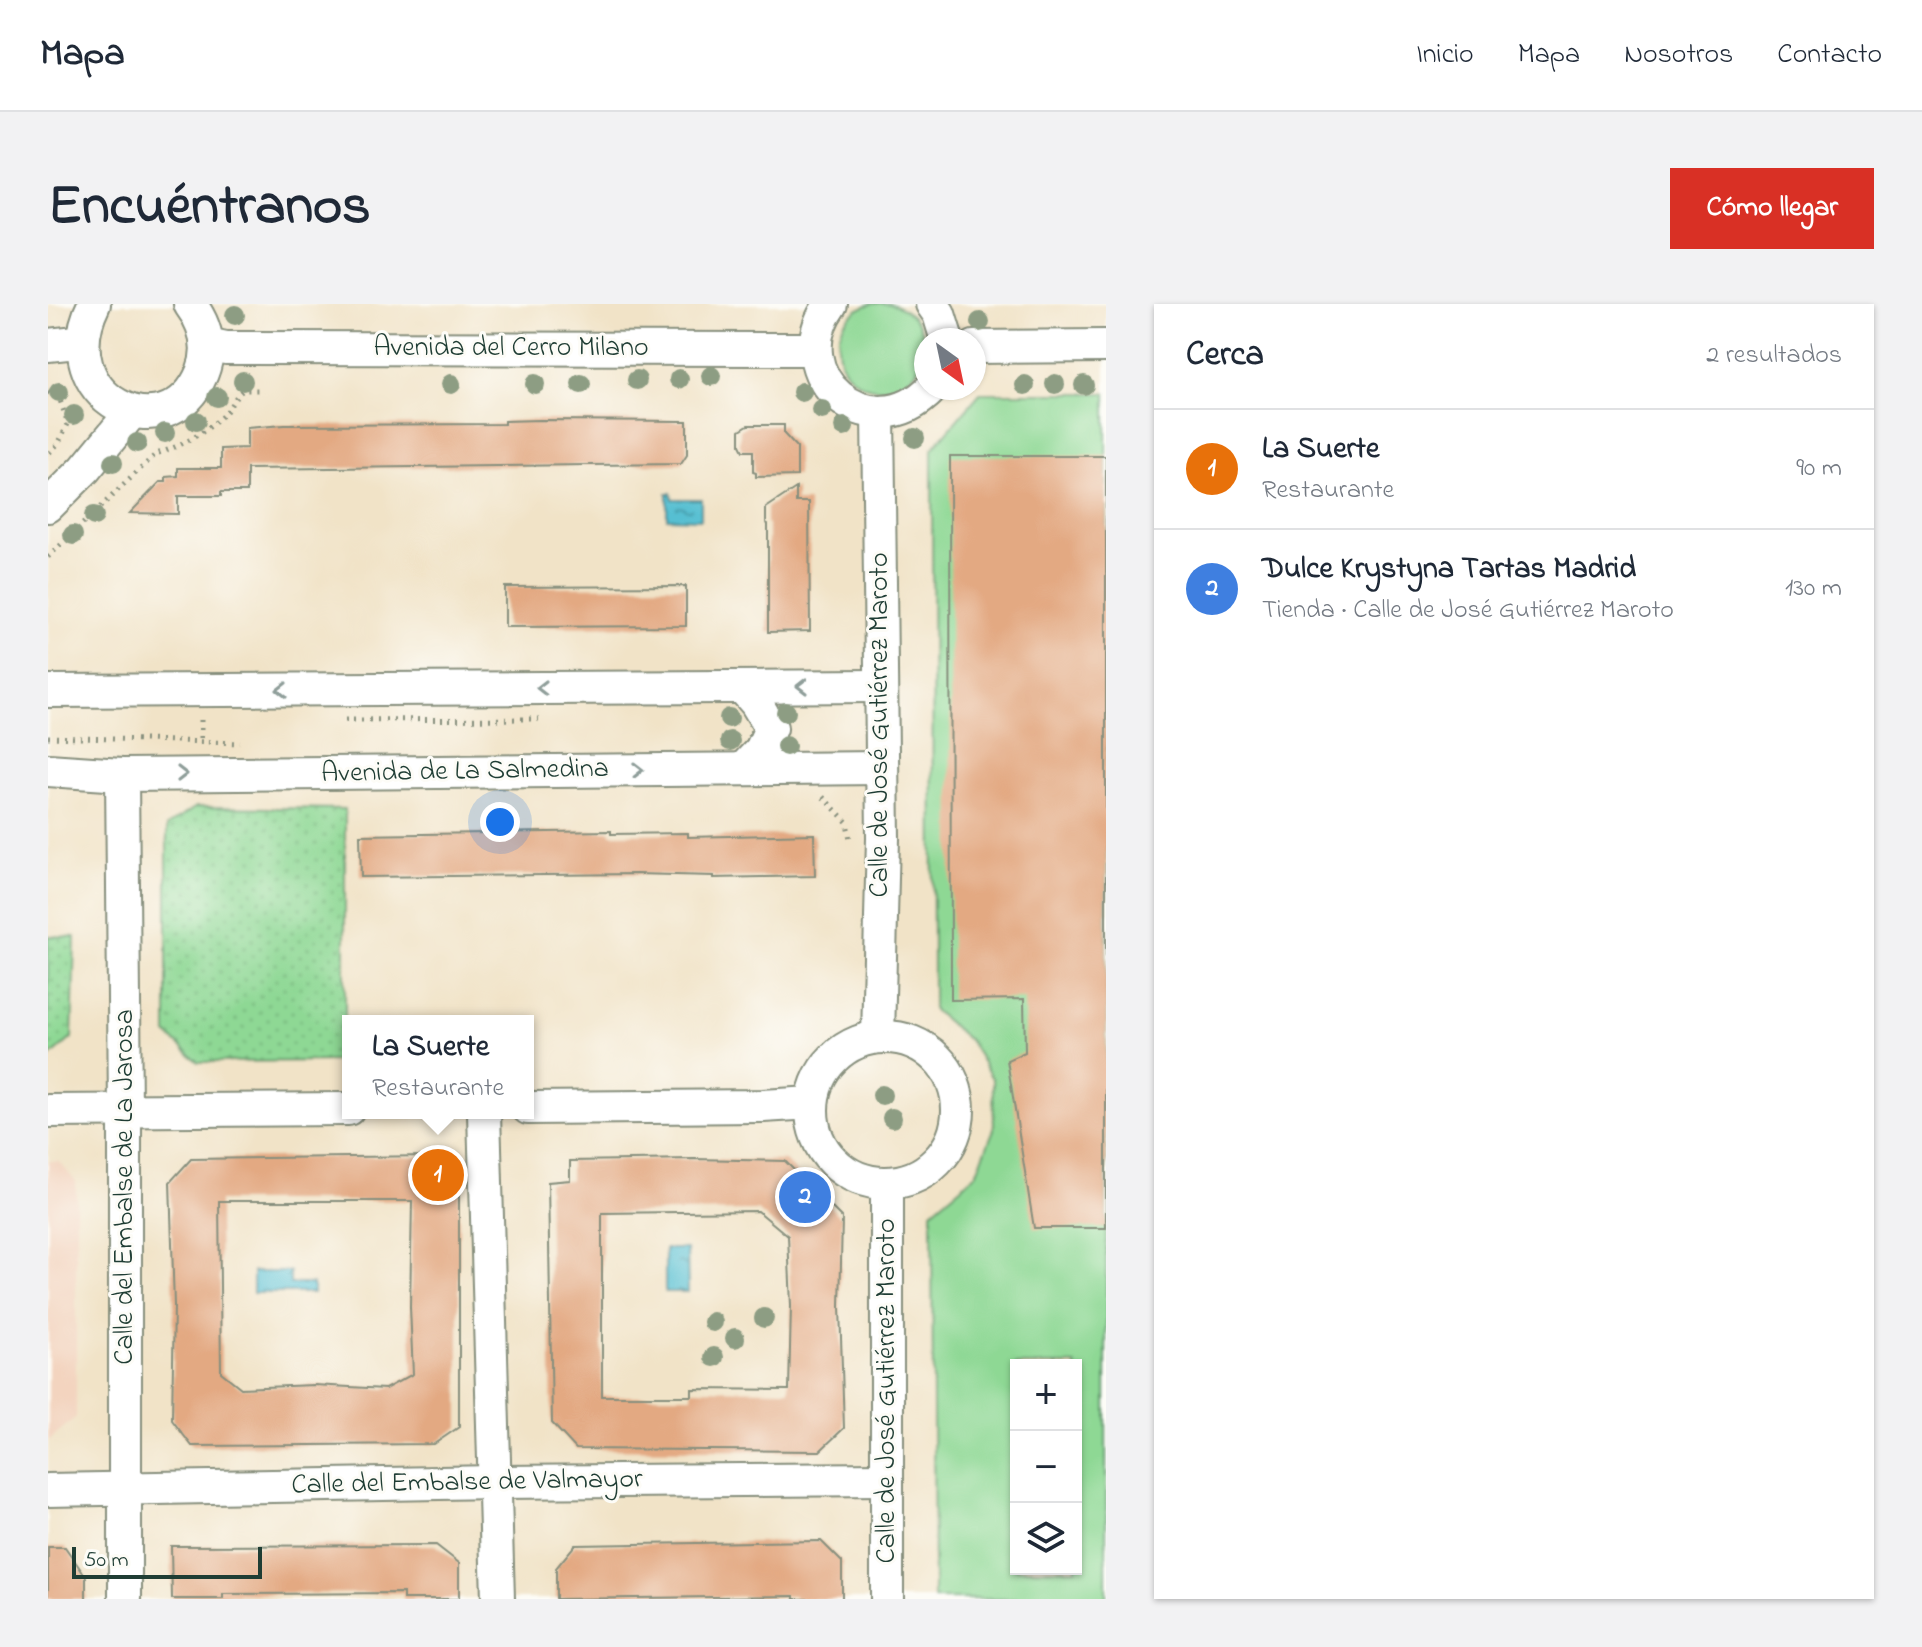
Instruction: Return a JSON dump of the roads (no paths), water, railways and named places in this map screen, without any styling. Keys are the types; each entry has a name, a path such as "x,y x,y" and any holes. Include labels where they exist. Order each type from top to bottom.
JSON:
{"street":[{"path":"94,304 63,343 77,359 85,380 98,397 117,409 131,413 168,409 187,396 197,384 206,363 207,344 203,322 190,304"},
{"path":"831,304 817,331 815,349 823,379 834,393 853,406 878,412 901,410 918,400"},
{"path":"932,304 943,328"},
{"name":"Avenida del Cerro Milano","path":"207,344 241,348 815,349"},
{"path":"986,347 1106,346"},
{"name":"Calle de José Gutiérrez Maroto","path":"878,412 882,768 878,1037"},
{"path":"48,506 85,469 131,413"},
{"path":"48,691 880,686"},
{"path":"742,687 771,728 761,750 743,769"},
{"name":"Avenida de La Salmedina","path":"48,770 122,775 882,768"},
{"name":"Calle del Embalse de La Jarosa","path":"122,775 125,1599"},
{"path":"878,1037 899,1038 919,1045 937,1057 950,1074 957,1094 959,1116 954,1136 943,1155 927,1170 908,1180 887,1183 863,1180 841,1168 824,1150 814,1128 812,1103 819,1079 833,1058 854,1044 878,1037"},
{"path":"534,1108 812,1103"},
{"path":"48,1111 342,1109"},
{"path":"484,1119 498,1599"},
{"name":"Calle de José Gutiérrez Maroto","path":"887,1183 887,1599"},
{"name":"Calle del Embalse de Valmayor","path":"48,1490 887,1479"}],"water":[{"path":"667,493 671,493 672,499 701,499 701,519 667,518"},
{"path":"665,1249 687,1249 688,1292 665,1292"},
{"path":"253,1272 290,1272 290,1284 313,1284 313,1293 253,1293"}],"place":[{"name":"La Suerte","path":"438,1175"},
{"name":"Dulce Krystyna Tartas Madrid","path":"805,1197"}]}
